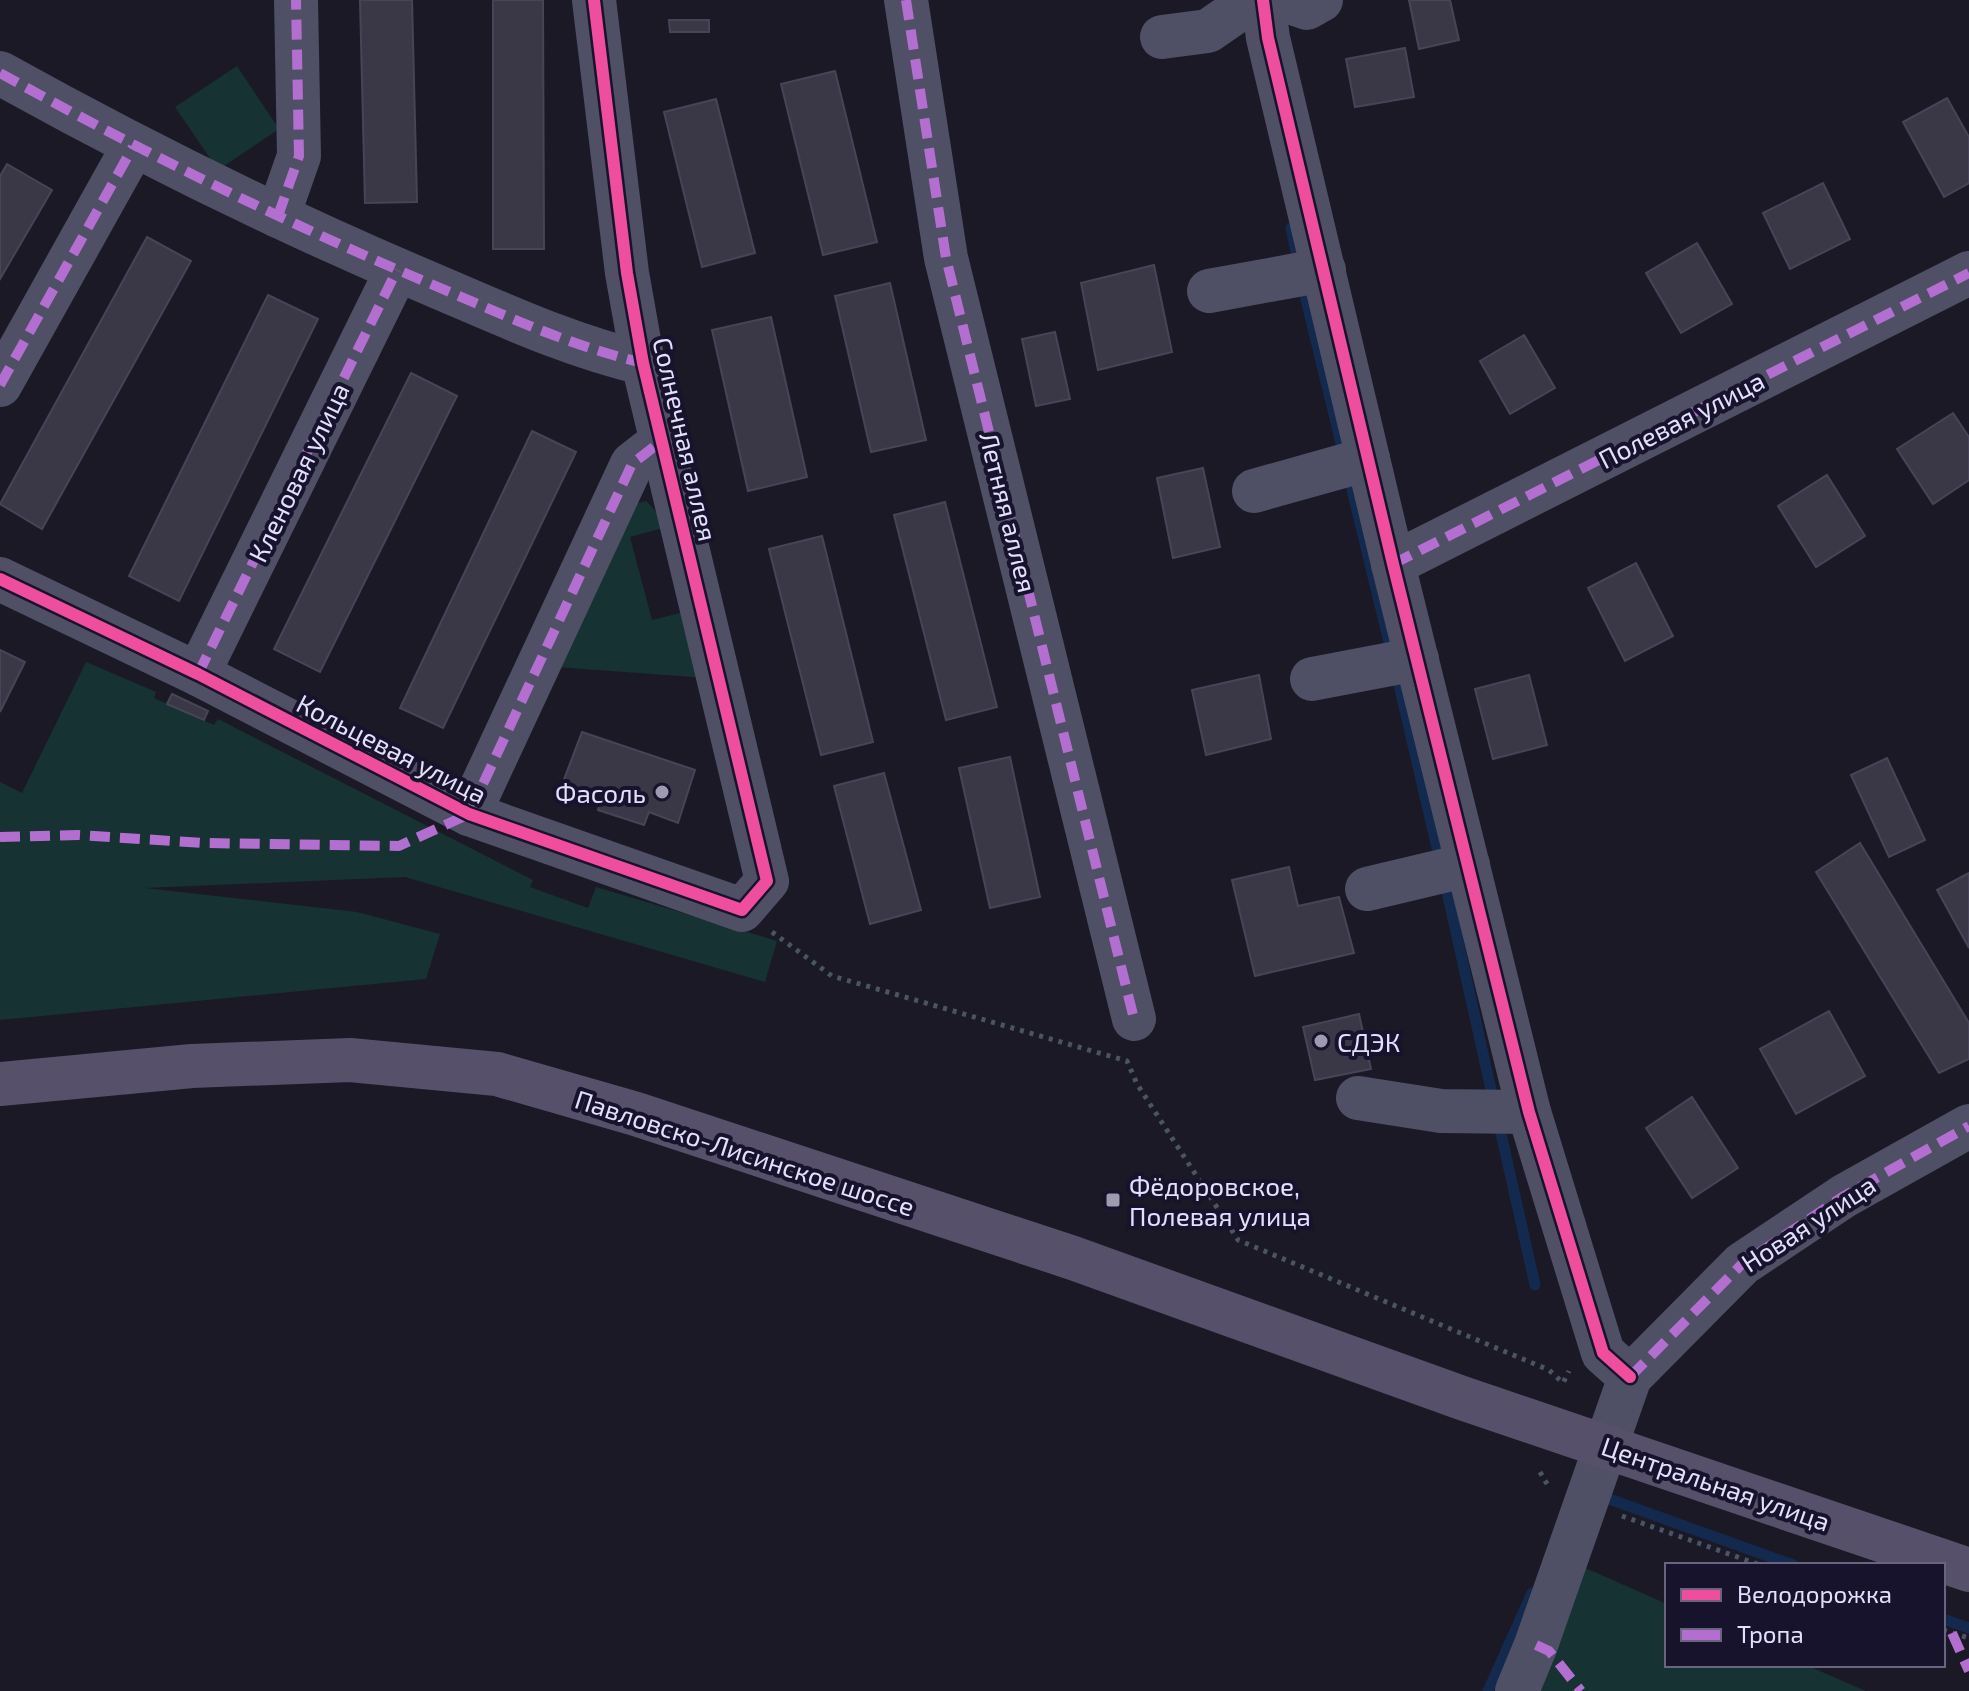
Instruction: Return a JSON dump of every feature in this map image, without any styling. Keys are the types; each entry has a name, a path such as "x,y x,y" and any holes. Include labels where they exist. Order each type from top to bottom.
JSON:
{"main road":[{"name":"Павловско-Лисинское шоссе","path":"0,1084 192,1066 350,1060 497,1074 636,1114 1073,1258 1462,1398"},
{"name":"Центральная улица","path":"1462,1398 1969,1570"}],"street":[{"path":"278,216 299,156 296,0"},
{"name":"Солнечная аллея","path":"594,0 627,273 643,363 664,439 755,896"},
{"name":"Летняя аллея","path":"906,0 946,258 1134,1019"},
{"path":"1162,37 1208,31 1253,0"},
{"path":"1263,0 1393,564 1529,1112 1616,1365 1608,1445 1517,1691"},
{"path":"1284,0 1307,8 1321,0"},
{"path":"0,73 133,147 397,270 588,350 643,363"},
{"path":"0,385 133,147"},
{"name":"Кленовая улица","path":"198,674 397,270"},
{"path":"1209,291 1324,270"},
{"name":"Полевая улица","path":"1393,564 1969,273"},
{"path":"469,814 632,464 664,439"},
{"path":"1254,491 1368,459"},
{"name":"Кольцевая улица","path":"0,579 198,674 469,814 755,896"},
{"path":"1312,679 1417,659"},
{"path":"1367,889 1468,865"},
{"path":"1358,1098 1441,1111 1529,1112"},
{"name":"Новая улица","path":"1616,1365 1742,1264 1844,1196 1969,1126"}],"path":[{"path":"755,896 832,976 1127,1061 1137,1084 1238,1240 1549,1370 1563,1383 1575,1361 1616,1365"},
{"path":"1540,1472 1552,1493 1754,1563"},
{"path":"1945,1631 1969,1638"}],"green space":[{"path":"237,66 279,129 218,170 175,107"},
{"path":"646,501 670,526 630,537 652,620 692,610 707,678 556,667 624,507"},
{"path":"86,662 156,692 154,698 214,725 218,719 533,880 530,887 588,908 596,887 777,941 765,982 405,877 145,888 357,912 440,934 426,979 0,1020 0,782 22,793"},
{"path":"1581,1566 1665,1603 1665,1667 1811,1667 1866,1691 1534,1691"}],"building":[{"path":"360,0 412,0 417,202 365,203"},
{"path":"493,0 543,0 544,249 493,249"},
{"path":"1409,0 1450,0 1459,40 1419,49"},
{"path":"669,20 709,20 709,32 670,32"},
{"path":"1405,48 1414,97 1355,107 1346,59"},
{"path":"835,71 877,242 823,255 781,84"},
{"path":"1947,98 1969,137 1969,183 1944,197 1903,122"},
{"path":"716,99 755,253 702,267 664,112"},
{"path":"7,164 52,190 0,279 0,176"},
{"path":"1823,183 1850,239 1790,269 1763,213"},
{"path":"147,237 191,261 42,529 0,504"},
{"path":"1697,243 1732,304 1681,333 1646,273"},
{"path":"1154,265 1172,352 1098,370 1081,283"},
{"path":"890,283 926,440 871,452 835,296"},
{"path":"268,295 318,319 179,601 129,576"},
{"path":"771,317 807,477 748,491 712,330"},
{"path":"1055,332 1070,399 1036,406 1022,339"},
{"path":"1524,335 1555,388 1510,414 1480,361"},
{"path":"411,373 457,396 320,672 274,649"},
{"path":"1953,413 1969,437 1969,480 1933,504 1897,449"},
{"path":"532,431 576,452 443,728 400,708"},
{"path":"1203,468 1220,547 1173,558 1157,478"},
{"path":"1827,475 1865,536 1816,567 1778,506"},
{"path":"945,502 997,707 946,720 894,515"},
{"path":"822,536 873,742 821,755 769,549"},
{"path":"1636,563 1673,636 1625,661 1588,588"},
{"path":"0,650 25,662 0,712"},
{"path":"1259,675 1271,739 1206,755 1192,690"},
{"path":"1529,675 1547,745 1493,759 1475,689"},
{"path":"172,694 208,711 204,720 167,704"},
{"path":"582,732 695,770 678,823 649,812 644,825 598,810 602,795 563,782"},
{"path":"1010,757 1040,897 990,908 959,768"},
{"path":"1887,758 1925,840 1889,857 1851,775"},
{"path":"884,773 921,910 870,924 834,786"},
{"path":"1860,843 1969,1023 1969,1059 1939,1073 1816,872"},
{"path":"1289,867 1298,906 1339,897 1354,953 1255,976 1232,880"},
{"path":"1969,873 1969,948 1937,890"},
{"path":"1829,1011 1865,1076 1796,1114 1760,1049"},
{"path":"1359,1014 1371,1069 1315,1080 1303,1027"},
{"path":"1692,1097 1738,1168 1692,1198 1646,1128"}],"waterway":[{"path":"1291,228 1299,266"},
{"path":"1302,283 1344,456"},
{"path":"1348,473 1392,655"},
{"path":"1396,672 1440,861"},
{"path":"1444,878 1494,1103"},
{"path":"1498,1120 1535,1285"},
{"path":"1598,1495 1787,1563"},
{"path":"1488,1691 1532,1593"},
{"path":"1945,1620 1969,1628"}],"marked path":[{"path":"278,216 299,156 296,0"},
{"path":"906,0 946,258 1134,1019"},
{"path":"0,73 161,159 326,238 539,330 643,363"},
{"path":"0,385 133,147"},
{"path":"198,674 397,270"},
{"path":"1393,564 1969,273"},
{"path":"0,837 78,835 203,843 399,846 469,814 632,464 664,439"},
{"path":"1630,1377 1742,1264 1844,1196 1969,1126"},
{"path":"1952,1633 1969,1671"},
{"path":"1536,1645 1549,1651 1581,1691"}],"cycle path":[{"path":"0,579 198,674 469,814 742,910 767,881 643,363 627,273 594,0"},
{"path":"1263,0 1268,38 1393,564 1529,1112 1603,1353 1630,1377"}],"place":[{"name":"Фасоль","path":"662,792"},
{"name":"СДЭК","path":"1321,1041"},
{"name":"Фёдоровское, Полевая улица","path":"1113,1200"}]}
